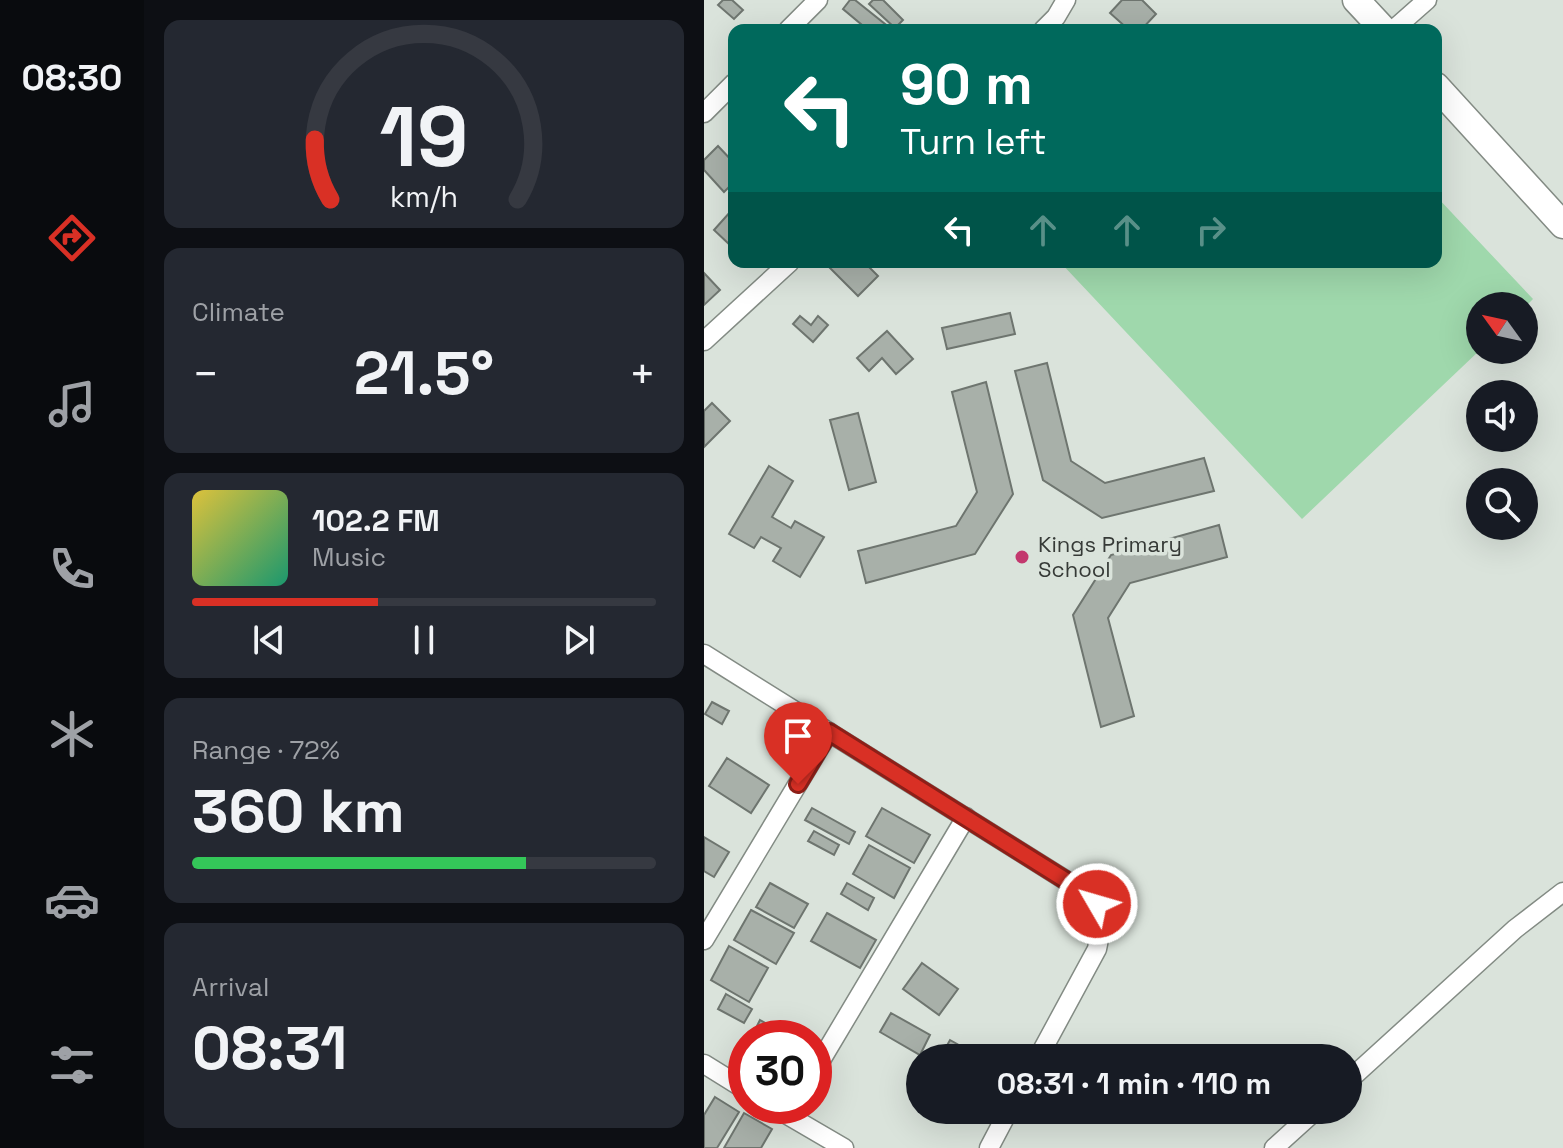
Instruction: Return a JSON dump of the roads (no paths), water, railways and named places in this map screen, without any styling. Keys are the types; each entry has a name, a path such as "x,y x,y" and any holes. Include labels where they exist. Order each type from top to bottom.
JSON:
{"street":[{"path":"794,24 818,0"},
{"path":"1049,24 1066,0"},
{"path":"1356,0 1378,24"},
{"path":"1400,24 1427,0"},
{"path":"704,113 728,89"},
{"path":"1442,93 1563,225"},
{"path":"704,341 783,268"},
{"path":"704,654 1086,893 1097,904 1101,931 1097,949 1046,1044"},
{"path":"704,940 829,732"},
{"path":"832,1042 966,817"},
{"path":"1362,1068 1515,929 1563,892"},
{"path":"704,1064 728,1079"},
{"path":"808,1124 844,1148"},
{"path":"989,1148 1002,1124"},
{"path":"1274,1148 1301,1124"}],"place":[{"name":"Kings Primary School","path":"1022,557"}]}
